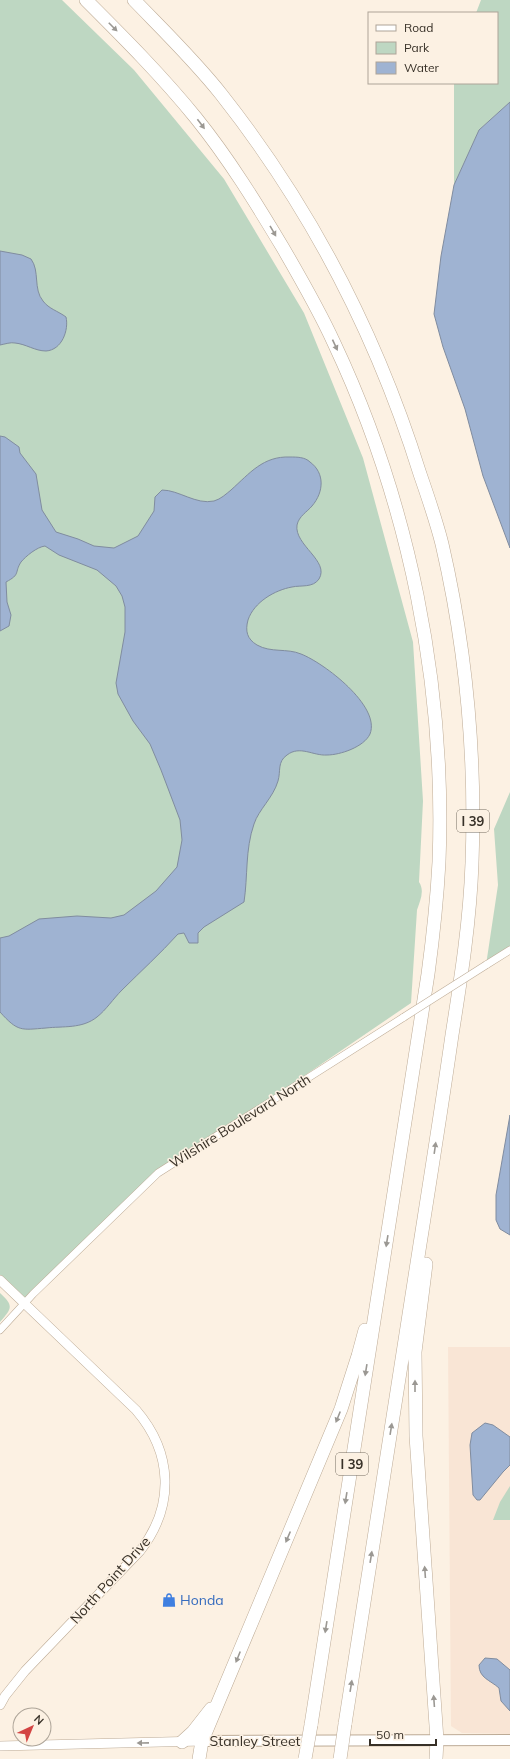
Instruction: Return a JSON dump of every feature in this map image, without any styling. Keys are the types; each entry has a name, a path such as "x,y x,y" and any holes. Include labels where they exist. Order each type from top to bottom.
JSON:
{"highway":[{"name":"I 39","path":"86,0 159,73 222,152 252,196 315,304 350,378 372,434 402,528 420,610 434,713 440,811 436,912 428,974 306,1759"},
{"name":"I 39","path":"134,0 178,45 218,91 278,171 316,232 354,307 390,388 414,454 441,540 459,637 466,688 473,798 472,858 467,936 340,1759"},
{"path":"432,1168 438,1184 418,1324 415,1386 419,1494 437,1740 436,1759"},
{"path":"199,1759 202,1741 319,1464 349,1385 365,1328 375,1315"},
{"path":"182,1742 193,1732 222,1695"}],"main road":[{"name":"Stanley Street","path":"202,1741 510,1740"}],"street":[{"name":"Wilshire Boulevard North","path":"0,1330 24,1303 158,1173 510,950"},
{"name":"North Point Drive","path":"0,1280 136,1410 148,1425 158,1445 164,1465 165,1486 157,1523 150,1538 140,1551 25,1672 5,1696 0,1705"},
{"name":"Stanley Street","path":"0,1746 202,1741"}],"shaded area":[{"path":"448,1347 510,1347 510,1734 462,1733 451,1726"}],"green space":[{"path":"0,0 62,0 134,70 224,179 304,313 363,458 413,642 423,801 419,882 422,892 417,910 411,1003 226,1129 167,1166 24,1303 0,1280"},
{"path":"481,0 510,0 510,102 479,130 454,185 454,84 498,84 498,12 476,12"},
{"path":"510,792 510,950 486,965 498,885 494,829"},
{"path":"0,1293 8,1301 10,1307 0,1322"},
{"path":"510,1486 510,1520 493,1520 500,1502"}],"water":[{"path":"510,102 510,548 483,476 465,409 443,347 434,314 441,256 454,185 479,130"},
{"path":"0,251 22,255 31,259 34,264 38,291 43,301 48,306 66,317 67,322 63,338 52,350 42,351 13,343 0,345"},
{"path":"0,436 5,437 19,447 20,453 36,474 42,510 56,532 94,546 114,548 138,536 154,511 155,497 162,490 175,492 201,501 214,501 225,495 251,472 272,459 280,457 298,457 308,460 315,466 318,472 321,489 316,501 301,517 297,525 301,539 320,566 321,572 319,579 314,584 307,586 295,586 279,591 260,602 248,620 247,631 251,640 257,645 273,650 296,652 323,666 348,687 359,699 367,711 371,723 370,734 367,739 363,743 345,752 332,755 322,755 297,751 292,752 284,758 281,764 276,787 259,813 251,834 244,902 204,927 198,933 198,943 189,943 184,933 178,934 97,1017 85,1024 72,1026 25,1029 11,1023 0,1012 0,938 9,936 39,919 77,916 111,918 124,915 156,891 177,867 182,840 180,820 150,744 133,721 118,694 116,683 125,632 125,607 122,596 116,586 97,570 59,555 45,546 39,548 21,562 14,577 6,582 7,602 11,615 9,626 0,631"},
{"path":"510,1115 510,1235 500,1229 496,1220 496,1195"},
{"path":"485,1423 493,1425 510,1437 510,1465 480,1500 477,1500 473,1495 470,1445 472,1433"},
{"path":"485,1658 497,1659 510,1670 510,1711 501,1701 499,1688 483,1676 479,1669 479,1665"}],"place":[{"name":"Honda","path":"169,1600"}]}
